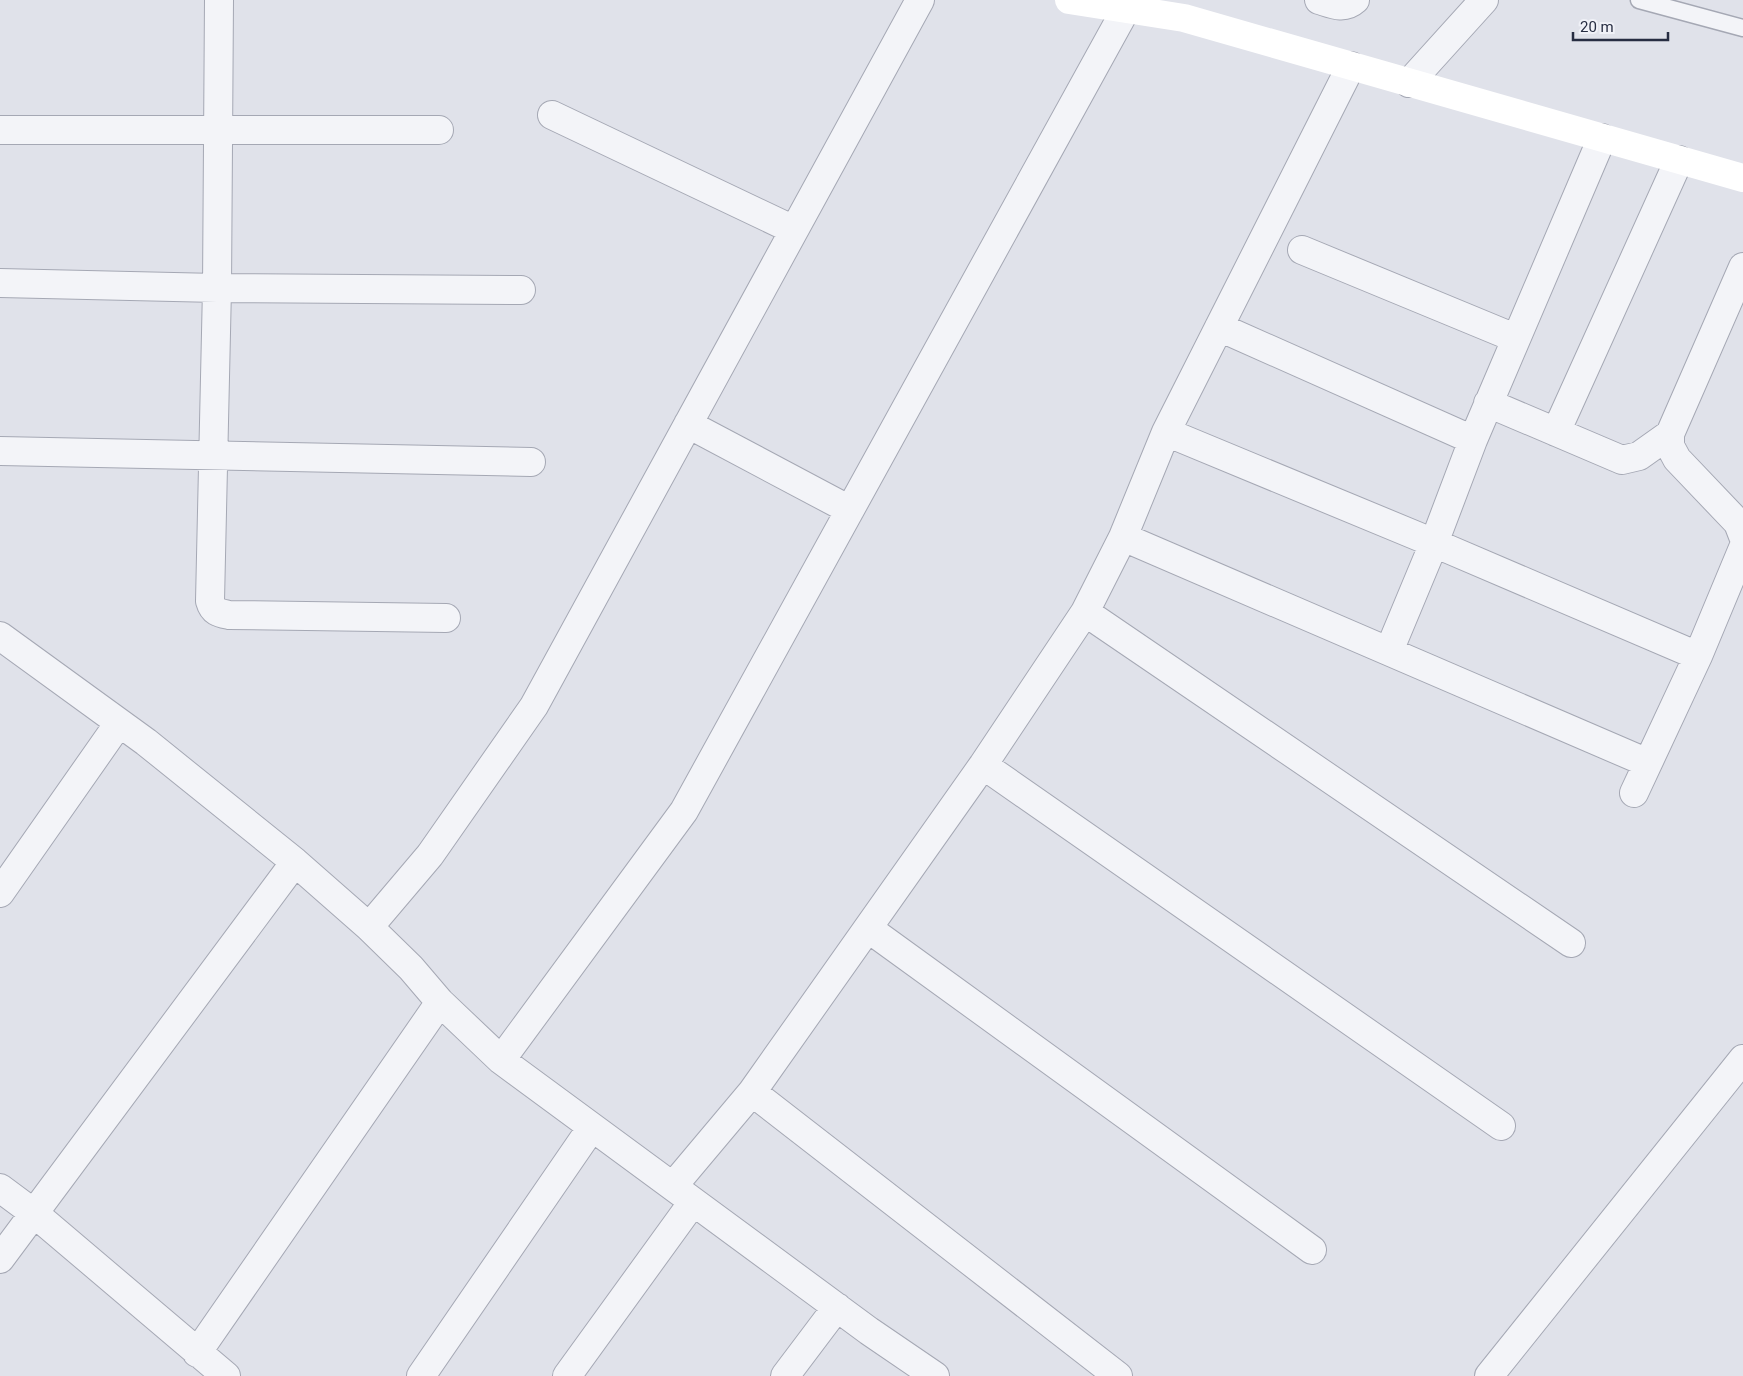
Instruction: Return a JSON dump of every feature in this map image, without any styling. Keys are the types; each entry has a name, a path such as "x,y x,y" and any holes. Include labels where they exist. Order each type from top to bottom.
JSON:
{"street":[{"path":"219,0 217,288 210,601 212,608 219,613 229,615 446,618"},
{"path":"368,927 430,855 534,706 920,0"},
{"path":"1069,0 1184,18 1743,178"},
{"path":"1319,0 1341,6 1349,5 1355,0"},
{"path":"1408,83 1484,0"},
{"path":"501,1060 684,811 1126,9"},
{"path":"567,1376 683,1194 752,1092 869,929 983,765 1085,612 1123,538 1166,432 1351,66"},
{"path":"552,115 794,230"},
{"path":"0,130 217,128 439,130"},
{"path":"1390,651 1488,403 1602,138"},
{"path":"1556,432 1679,160"},
{"path":"1302,250 1515,338"},
{"path":"1743,267 1670,434 1670,446 1677,459 1738,523 1743,536"},
{"path":"0,283 217,288 521,290"},
{"path":"1219,327 1473,440"},
{"path":"1488,403 1622,460 1639,456 1670,434"},
{"path":"688,424 850,510"},
{"path":"1166,432 1434,543 1698,656"},
{"path":"0,451 531,462"},
{"path":"1123,538 1648,763"},
{"path":"1634,793 1698,656 1743,548"},
{"path":"1085,612 1571,942"},
{"path":"0,636 146,742 295,862 368,927 410,968 440,1002 501,1060 837,1308 935,1376"},
{"path":"0,892 119,723"},
{"path":"983,765 1501,1126"},
{"path":"0,1259 295,862"},
{"path":"869,929 1312,1250"},
{"path":"197,1353 440,1002"},
{"path":"1489,1376 1735,1087 1743,1059"},
{"path":"752,1092 1118,1376"},
{"path":"421,1376 592,1127"},
{"path":"0,1188 35,1214 226,1376"},
{"path":"785,1376 837,1308"}],"lane":[{"path":"1639,0 1743,28"}]}
